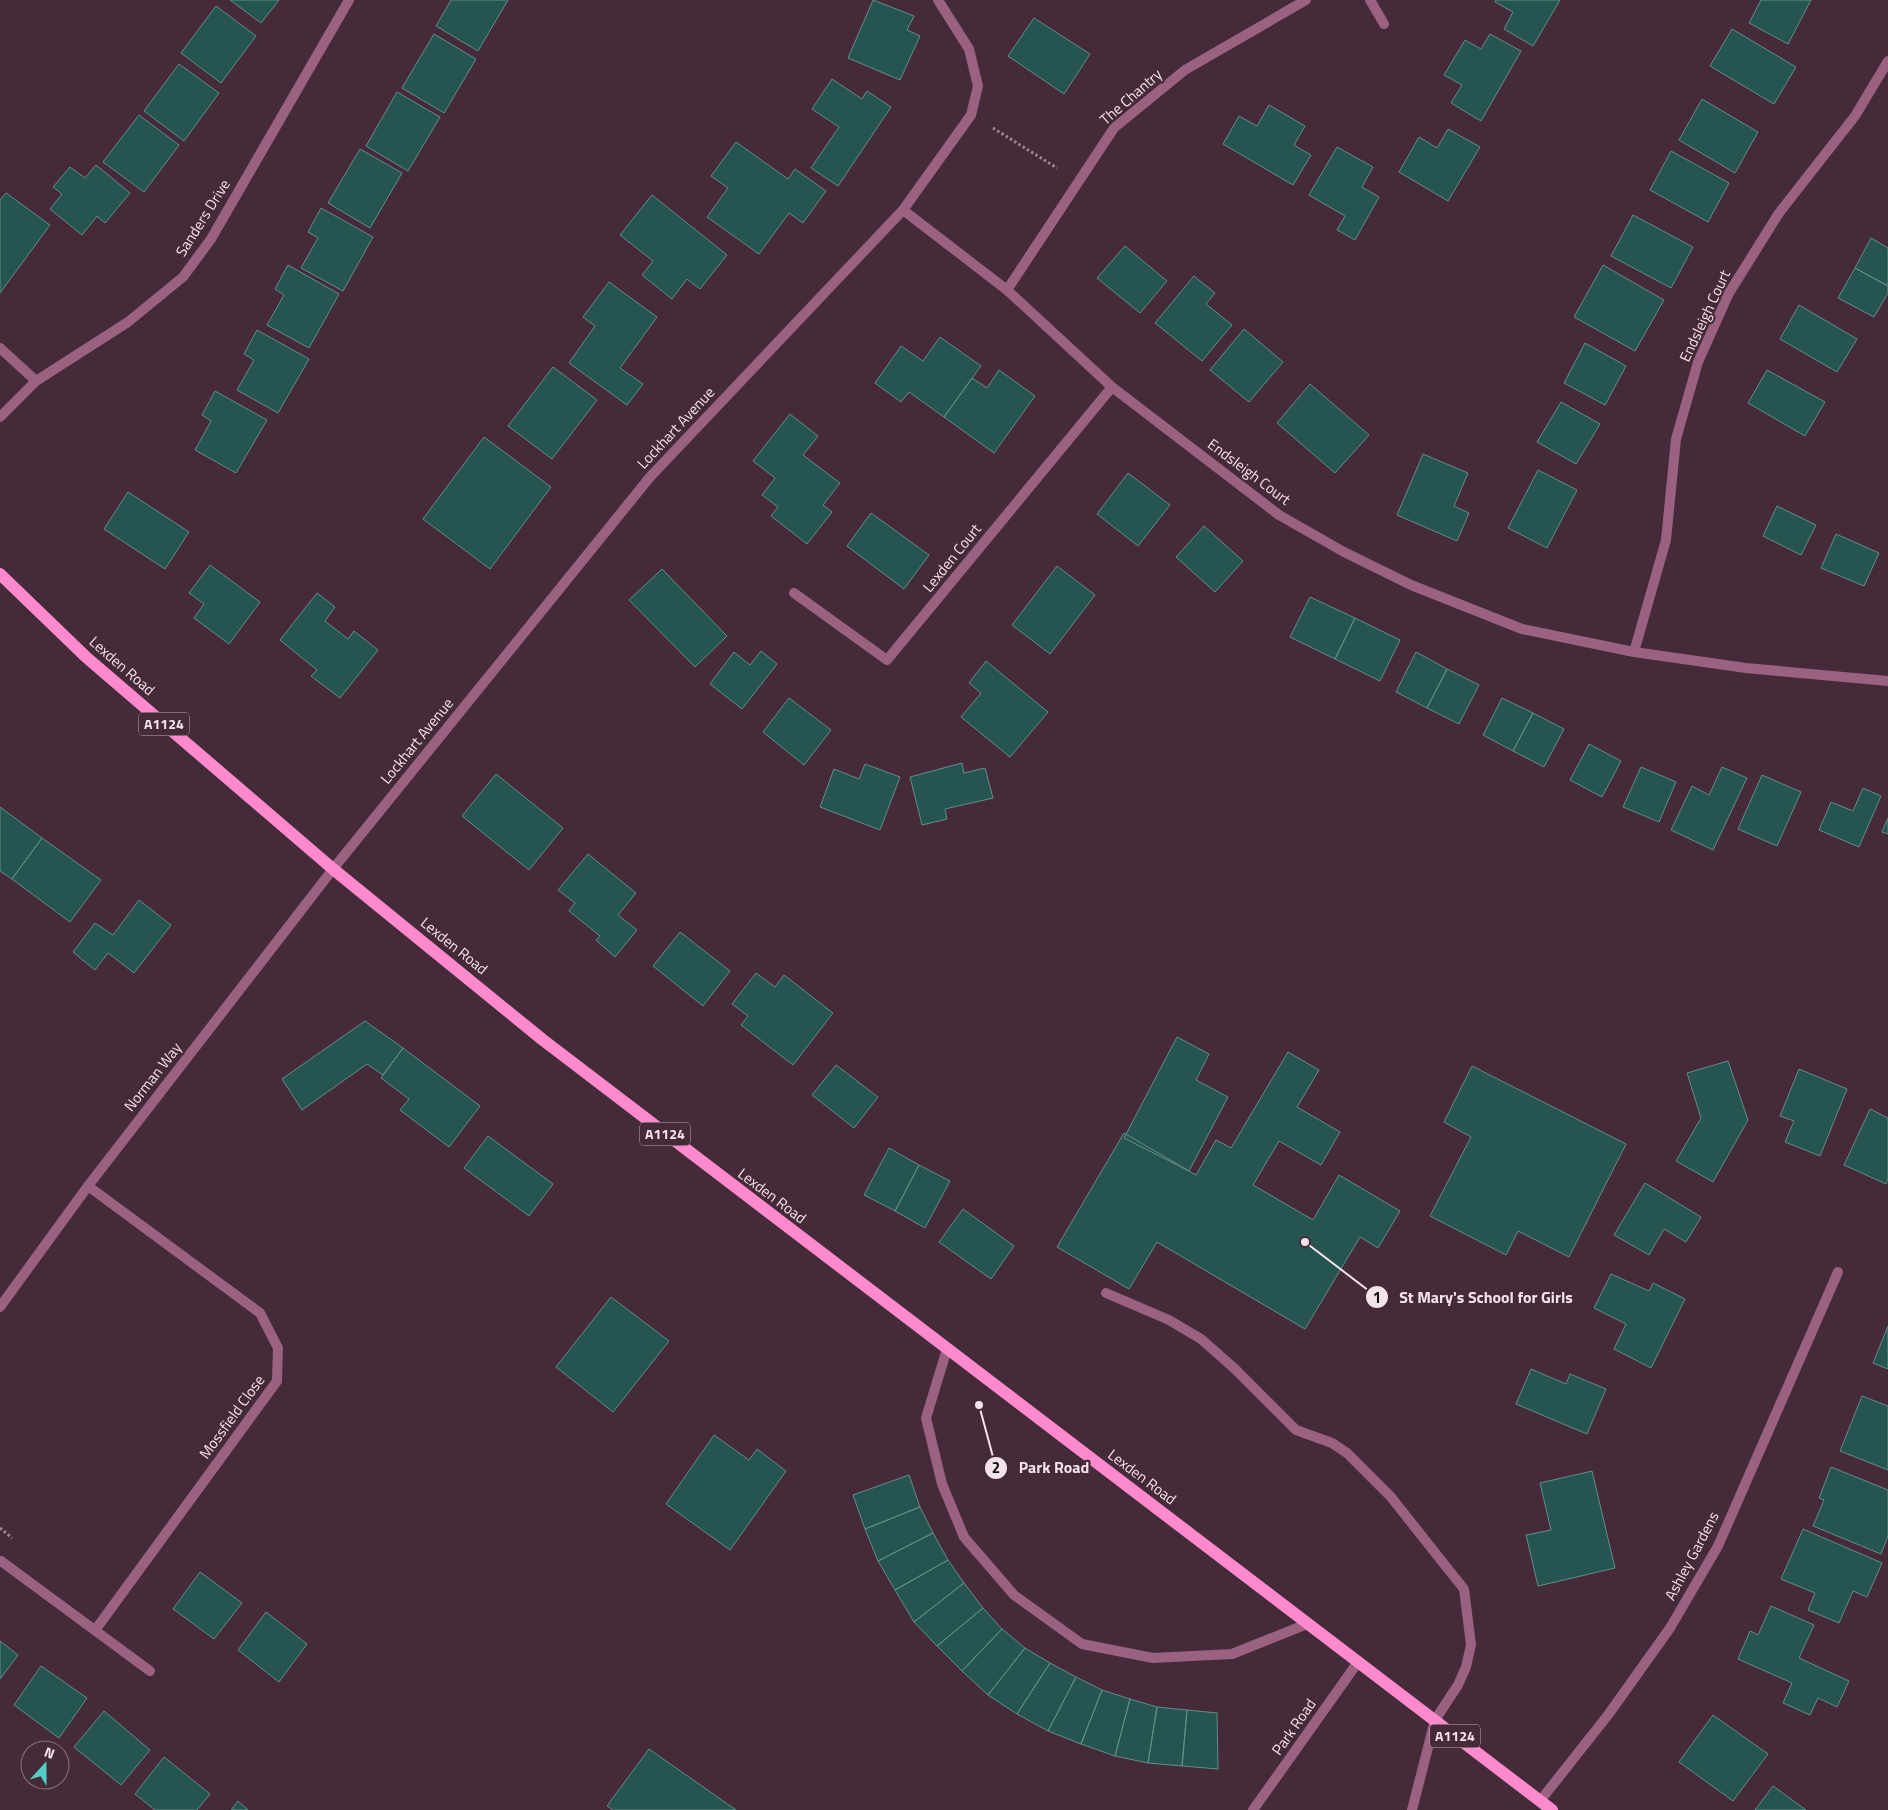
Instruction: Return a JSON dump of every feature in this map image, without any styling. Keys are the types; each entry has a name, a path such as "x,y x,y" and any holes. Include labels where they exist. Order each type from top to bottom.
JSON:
{"main road":[{"name":"Lexden Road","path":"0,574 86,657 333,869 543,1040 1552,1810"}],"street":[{"name":"Sanders Drive","path":"0,417 36,381 128,322 183,277 211,239 349,0"},
{"name":"Lockhart Avenue","path":"333,869 650,477 903,210 971,115 978,86 969,49 938,0"},
{"name":"The Chantry","path":"1006,290 1034,251 1077,181 1114,128 1185,70 1306,0"},
{"path":"1370,0 1384,24"},
{"name":"Endsleigh Court","path":"1634,652 1666,540 1676,439 1698,362 1729,293 1774,221 1855,116 1888,61"},
{"name":"Endsleigh Court","path":"903,210 1006,290 1112,387 1279,515 1344,552 1411,585 1522,629 1634,652 1746,668 1888,681"},
{"path":"0,348 36,381"},
{"name":"Lexden Court","path":"794,594 887,660 1112,387"},
{"name":"Norman Way","path":"0,1307 88,1186 333,869"},
{"name":"Mossfield Close","path":"88,1186 260,1313 278,1348 277,1381 96,1629"},
{"name":"Ashley Gardens","path":"1540,1801 1608,1715 1670,1628 1718,1546 1838,1272"},
{"path":"1106,1293 1169,1320 1201,1340 1235,1369 1296,1430 1332,1443 1347,1453 1391,1497 1464,1589 1471,1646 1466,1668 1458,1685 1435,1720 1412,1810"},
{"path":"947,1349 926,1418 942,1484 964,1537 1014,1595 1082,1644 1153,1658 1232,1654 1307,1624"},
{"path":"1,1561 150,1670"},
{"name":"Park Road","path":"1253,1810 1358,1662"}],"path":[{"path":"971,115 1077,181"}],"building":[{"path":"230,0 279,0 261,23"},
{"path":"451,0 508,0 478,51 436,26"},
{"path":"873,0 914,16 907,30 920,36 900,80 848,58"},
{"path":"1496,0 1560,0 1533,46 1504,29 1513,12 1495,2"},
{"path":"1761,0 1811,0 1788,44 1749,23"},
{"path":"216,6 256,36 221,83 181,53"},
{"path":"1034,18 1090,54 1064,94 1008,56"},
{"path":"1732,29 1796,67 1774,104 1710,66"},
{"path":"434,34 476,59 444,113 402,88"},
{"path":"1490,34 1521,51 1481,121 1451,103 1462,85 1444,75 1465,40 1481,49"},
{"path":"179,64 219,93 184,141 144,111"},
{"path":"832,79 862,99 867,91 891,107 838,186 811,168 839,127 812,109"},
{"path":"397,92 440,117 408,171 366,146"},
{"path":"1702,99 1758,132 1735,173 1679,140"},
{"path":"1269,105 1305,126 1294,145 1311,155 1293,185 1223,144 1239,116 1257,126"},
{"path":"139,115 179,145 144,192 103,162"},
{"path":"1448,129 1480,147 1448,201 1399,172 1419,137 1437,148"},
{"path":"736,142 788,179 795,169 826,191 803,223 789,213 759,254 707,217 728,188 711,176"},
{"path":"1337,147 1373,167 1362,187 1379,197 1355,240 1337,230 1345,216 1309,195"},
{"path":"360,149 402,173 370,228 328,203"},
{"path":"1671,151 1729,183 1708,222 1650,190"},
{"path":"96,165 130,193 105,223 97,216 82,235 50,209 62,194 53,187 70,167 85,178"},
{"path":"6,193 50,225 0,293 0,200"},
{"path":"652,195 727,255 700,289 687,279 672,299 642,275 653,261 620,235"},
{"path":"321,208 373,237 343,291 301,268 318,238 308,232"},
{"path":"1633,215 1693,247 1671,288 1611,256"},
{"path":"1871,238 1888,248 1888,286 1855,268"},
{"path":"1125,246 1167,281 1140,313 1097,278"},
{"path":"288,265 339,294 309,348 267,325 284,295 275,289"},
{"path":"1603,265 1664,300 1635,351 1574,317"},
{"path":"1855,268 1888,286 1888,293 1874,317 1838,298"},
{"path":"1194,276 1215,293 1206,304 1232,325 1202,361 1155,323"},
{"path":"609,282 657,317 620,368 643,384 627,405 569,363 595,326 583,317"},
{"path":"1799,305 1857,339 1837,372 1780,339"},
{"path":"1244,329 1283,362 1249,402 1210,370"},
{"path":"257,330 309,359 278,413 237,390 254,360 244,354"},
{"path":"940,337 981,366 944,417 909,392 901,402 875,383 901,346 923,361"},
{"path":"1585,343 1626,366 1605,405 1564,383"},
{"path":"553,367 597,400 552,459 508,426"},
{"path":"999,370 1035,396 994,453 944,417 972,378 987,388"},
{"path":"1767,370 1825,402 1805,436 1748,403"},
{"path":"1310,384 1369,435 1335,473 1277,423"},
{"path":"215,391 267,420 236,473 195,450 211,421 202,415"},
{"path":"1561,402 1600,424 1576,464 1537,442"},
{"path":"790,414 818,436 803,455 840,483 823,505 832,512 807,544 771,516 778,507 762,495 775,478 753,461"},
{"path":"484,437 551,487 490,569 423,519"},
{"path":"1423,454 1468,473 1454,506 1469,513 1457,541 1397,515"},
{"path":"1538,470 1577,490 1547,548 1508,528"},
{"path":"1128,473 1170,505 1138,546 1097,514"},
{"path":"128,492 189,532 165,569 104,529"},
{"path":"1777,506 1816,525 1801,555 1763,536"},
{"path":"871,513 929,555 904,589 847,546"},
{"path":"1204,526 1243,561 1215,592 1176,557"},
{"path":"1836,534 1879,553 1864,586 1821,568"},
{"path":"210,565 260,602 229,644 194,618 204,604 189,593"},
{"path":"1057,566 1095,595 1050,654 1012,625"},
{"path":"662,569 727,636 695,667 629,600"},
{"path":"317,593 335,607 325,621 348,639 354,631 378,650 340,698 311,676 317,670 280,640"},
{"path":"1310,597 1355,618 1335,659 1290,637"},
{"path":"1355,618 1400,640 1380,681 1335,659"},
{"path":"761,651 777,664 742,709 710,684 734,652 750,665"},
{"path":"1416,652 1447,669 1427,708 1396,692"},
{"path":"986,661 1048,712 1010,757 961,717 981,693 969,683"},
{"path":"1447,669 1479,685 1459,724 1427,708"},
{"path":"789,698 831,730 804,765 763,732"},
{"path":"1502,698 1533,713 1513,751 1483,735"},
{"path":"1533,713 1564,729 1544,767 1513,751"},
{"path":"1589,744 1621,761 1602,797 1570,780"},
{"path":"962,763 964,773 985,768 993,798 945,809 947,819 922,825 910,777"},
{"path":"865,764 900,777 880,830 820,807 834,769 859,779"},
{"path":"1641,767 1676,782 1659,822 1623,807"},
{"path":"1722,767 1747,778 1713,850 1671,830 1692,786 1709,795"},
{"path":"496,774 563,828 529,870 462,816"},
{"path":"1762,775 1801,792 1777,846 1738,829"},
{"path":"1863,788 1881,796 1859,847 1819,830 1831,802 1853,811"},
{"path":"0,807 42,838 12,879 0,871"},
{"path":"1888,818 1888,834 1882,832"},
{"path":"42,838 101,880 70,922 12,879"},
{"path":"588,854 636,893 618,915 637,930 615,957 596,940 600,936 569,911 575,903 558,890"},
{"path":"139,900 171,925 134,973 108,953 95,970 73,952 95,923 113,935"},
{"path":"680,932 730,971 703,1006 653,966"},
{"path":"756,973 775,987 784,975 833,1013 793,1065 741,1025 748,1016 732,1004"},
{"path":"365,1021 403,1048 383,1075 367,1064 302,1110 282,1079"},
{"path":"1177,1037 1209,1054 1196,1080 1228,1097 1189,1171 1124,1138"},
{"path":"403,1048 480,1106 449,1147 400,1110 409,1099 381,1078"},
{"path":"1288,1052 1319,1070 1297,1107 1340,1132 1321,1165 1279,1141 1253,1185 1313,1220 1339,1175 1400,1211 1378,1248 1360,1237 1305,1329 1157,1242 1129,1289 1057,1247 1124,1133 1196,1175 1216,1140 1231,1148"},
{"path":"1728,1061 1748,1120 1713,1182 1676,1161 1701,1118 1687,1073"},
{"path":"836,1065 878,1097 854,1128 812,1095"},
{"path":"1472,1066 1626,1144 1569,1257 1518,1231 1506,1255 1430,1216 1471,1137 1444,1122"},
{"path":"1799,1069 1847,1089 1820,1156 1785,1142 1794,1121 1780,1116"},
{"path":"1870,1109 1888,1118 1888,1179 1886,1184 1844,1165"},
{"path":"488,1136 553,1184 529,1216 464,1168"},
{"path":"889,1148 919,1165 895,1211 864,1195"},
{"path":"919,1165 950,1181 925,1228 895,1211"},
{"path":"1645,1183 1701,1217 1686,1242 1664,1229 1649,1255 1614,1235"},
{"path":"963,1209 1014,1246 991,1279 939,1242"},
{"path":"1611,1274 1649,1291 1653,1283 1685,1299 1651,1368 1614,1349 1626,1324 1594,1308"},
{"path":"611,1297 669,1341 613,1412 556,1367"},
{"path":"1888,1326 1888,1369 1873,1363"},
{"path":"1531,1369 1566,1384 1570,1374 1606,1389 1587,1434 1516,1404"},
{"path":"1862,1396 1888,1406 1888,1470 1840,1451"},
{"path":"714,1435 749,1460 757,1449 786,1471 730,1550 666,1504"},
{"path":"1831,1467 1888,1490 1888,1536 1881,1554 1813,1526 1824,1500 1819,1498"},
{"path":"1592,1471 1615,1568 1538,1586 1526,1535 1551,1530 1540,1483"},
{"path":"909,1475 920,1507 865,1529 853,1495"},
{"path":"920,1507 933,1533 878,1561 865,1529"},
{"path":"1803,1529 1882,1563 1867,1597 1853,1591 1839,1623 1808,1610 1815,1593 1781,1579"},
{"path":"933,1533 948,1560 895,1590 878,1561"},
{"path":"948,1560 964,1583 914,1622 895,1590"},
{"path":"200,1572 242,1603 214,1639 173,1609"},
{"path":"964,1583 983,1608 937,1646 914,1622"},
{"path":"1771,1606 1814,1625 1799,1658 1849,1681 1837,1707 1818,1698 1810,1715 1783,1703 1792,1683 1738,1659 1750,1631 1758,1635"},
{"path":"983,1608 1002,1629 962,1671 937,1646"},
{"path":"266,1612 307,1644 279,1682 238,1650"},
{"path":"1002,1629 1025,1648 988,1695 962,1671"},
{"path":"0,1641 18,1655 0,1679"},
{"path":"1025,1648 1050,1663 1017,1714 988,1695"},
{"path":"1050,1663 1076,1677 1048,1731 1017,1714"},
{"path":"41,1666 87,1698 59,1738 14,1705"},
{"path":"1076,1677 1102,1690 1081,1744 1048,1731"},
{"path":"1102,1690 1130,1699 1115,1756 1081,1744"},
{"path":"1130,1699 1157,1707 1148,1763 1115,1756"},
{"path":"1157,1707 1187,1710 1182,1766 1148,1763"},
{"path":"1187,1710 1217,1713 1218,1769 1182,1766"},
{"path":"104,1711 150,1750 121,1785 74,1747"},
{"path":"1713,1715 1768,1754 1733,1801 1679,1762"},
{"path":"649,1749 736,1810 613,1810 607,1806"},
{"path":"164,1757 210,1794 197,1810 155,1810 135,1794"},
{"path":"1773,1786 1806,1810 1755,1810"},
{"path":"238,1801 248,1810 231,1810"}],"place":[{"name":"St Mary's School for Girls","path":"1305,1242"},
{"name":"Park Road","path":"979,1405"}]}
